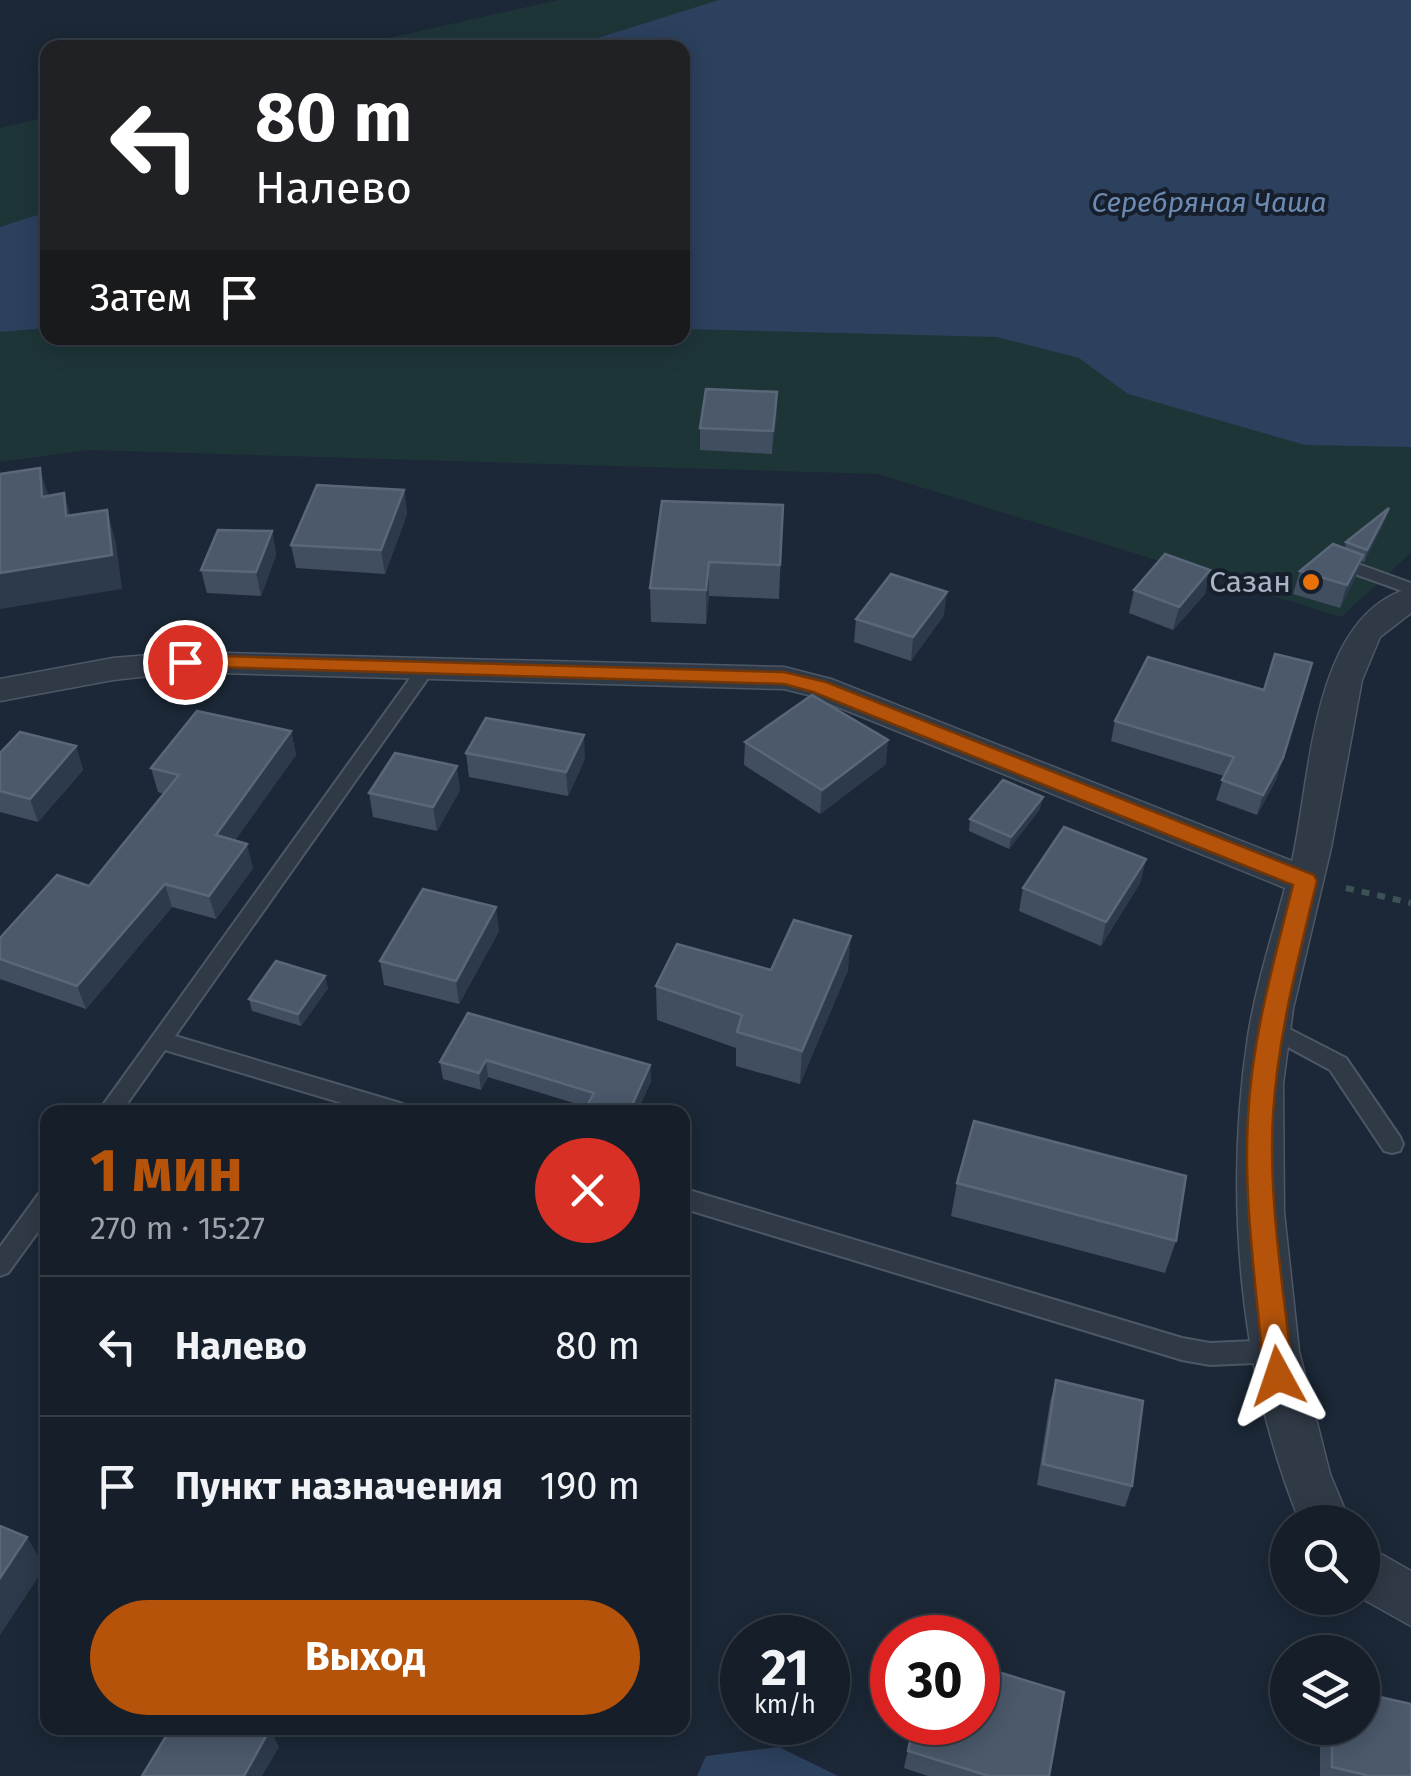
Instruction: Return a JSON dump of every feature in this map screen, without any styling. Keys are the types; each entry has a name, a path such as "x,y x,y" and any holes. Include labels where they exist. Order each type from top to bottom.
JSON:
{"street":[{"path":"1316,1505 1278,1376 1260,1119 1270,1028 1306,881 1350,662 1367,631 1411,598"},
{"path":"0,690 113,669 185,662 784,678 819,686 1306,881"},
{"path":"1380,1580 1411,1600"}],"lane":[{"path":"1320,556 1411,589"},
{"path":"115,1105 427,667"},
{"path":"1270,1028 1338,1064 1392,1144"},
{"path":"161,1040 377,1105"},
{"path":"690,1200 1182,1349 1210,1354 1276,1351"},
{"path":"0,1266 40,1210"}],"path":[{"path":"1306,881 1411,903"}],"green space":[{"path":"558,0 1411,0 1411,553 1341,617 878,474 88,450 0,462 0,128 40,119 40,345 690,345 690,40 380,40"}],"water":[{"name":"Серебряная Чаша","path":"719,0 1411,0 1411,447 1305,445 1128,394 1079,358 997,337 690,329 690,40 591,40"},
{"path":"40,214 40,329 0,332 0,227"},
{"path":"779,1747 838,1776 697,1776 706,1756"}],"building":[{"path":"706,389 777,392 773,431 700,428"},
{"path":"40,468 42,497 64,493 66,516 107,510 112,555 0,573 0,474"},
{"path":"317,485 404,490 381,550 291,545"},
{"path":"662,501 783,505 780,565 709,562 706,590 650,588"},
{"path":"1389,508 1367,550 1346,542"},
{"path":"218,530 272,531 256,572 201,570"},
{"path":"1333,544 1363,555 1347,585 1300,571"},
{"path":"1165,554 1210,570 1179,607 1134,590"},
{"path":"891,574 947,592 913,637 856,619"},
{"path":"1275,654 1312,663 1283,758 1263,795 1222,780 1234,757 1115,721 1148,657 1264,690"},
{"path":"812,695 888,740 822,790 745,742"},
{"path":"197,711 291,731 216,835 247,844 209,896 165,884 77,986 0,959 0,938 57,875 89,886 179,775 151,768"},
{"path":"486,718 584,735 566,772 466,753"},
{"path":"20,732 76,746 30,799 0,791 0,753"},
{"path":"395,753 457,766 433,807 369,793"},
{"path":"1003,780 1043,797 1011,837 970,819"},
{"path":"1064,827 1146,859 1106,922 1023,888"},
{"path":"423,889 496,907 456,981 380,961"},
{"path":"794,920 851,936 802,1051 737,1032 742,1015 656,986 677,944 771,970"},
{"path":"276,961 325,976 298,1014 249,999"},
{"path":"468,1013 650,1065 632,1105 588,1105 594,1093 486,1060 479,1073 440,1062"},
{"path":"974,1121 1186,1176 1176,1241 957,1183"},
{"path":"1056,1380 1143,1401 1132,1486 1043,1464"},
{"path":"0,1526 27,1537 0,1578"},
{"path":"1000,1673 1064,1692 1049,1776 989,1776 908,1751 909,1745 1000,1745"},
{"path":"1380,1697 1411,1704 1411,1776 1370,1776 1332,1767 1332,1745 1380,1745"},
{"path":"167,1735 267,1735 244,1776 142,1776"}],"place":[{"name":"Сазан","path":"1311,582"}],"route":[{"path":"185,662 784,678 819,686 1306,881 1268,1034 1260,1119 1278,1376"}]}
